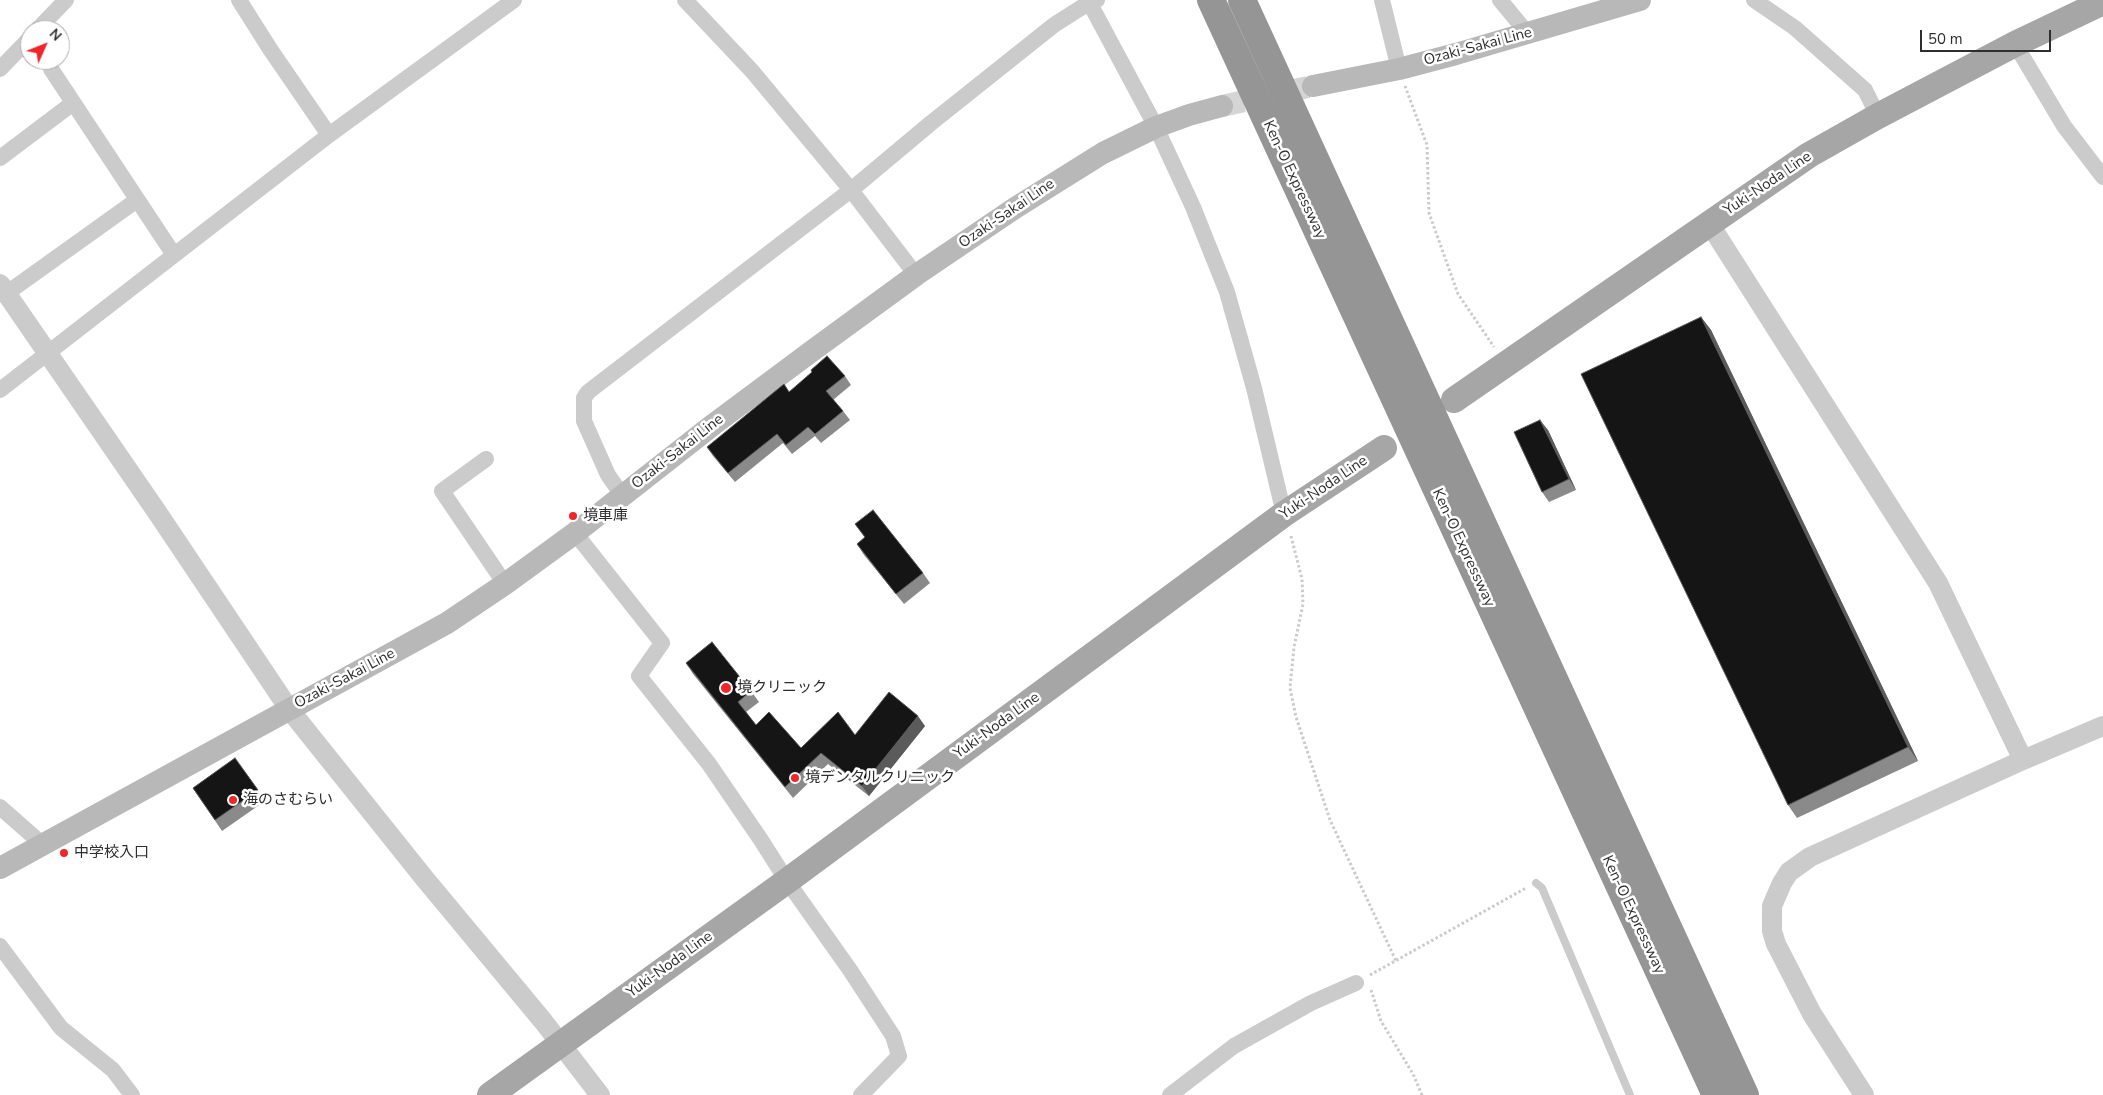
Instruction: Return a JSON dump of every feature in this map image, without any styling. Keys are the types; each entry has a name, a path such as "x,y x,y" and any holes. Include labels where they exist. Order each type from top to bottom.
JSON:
{"highway":[{"name":"Ken-O Expressway","path":"1211,0 1716,1095"},
{"name":"Ken-O Expressway","path":"1242,0 1746,1095"},
{"path":"1705,1006 1754,1095"}],"main road":[{"name":"Ozaki-Sakai Line","path":"1313,86 1399,69 1528,34 1640,0"},
{"name":"Yuki-Noda Line","path":"1454,400 1809,156 1878,116 2014,44 2103,2"},
{"name":"Ozaki-Sakai Line","path":"0,868 405,647 453,618 505,584 575,533 729,413 916,275 1065,176 1103,153 1156,127 1222,106"},
{"name":"Yuki-Noda Line","path":"490,1095 786,881 1284,514 1384,448"}],"street":[{"path":"47,20 66,0"},
{"path":"239,0 270,49 330,134"},
{"path":"0,390 330,134 514,0"},
{"path":"684,0 752,72 851,190 916,275"},
{"path":"1382,0 1399,69"},
{"path":"1500,0 1528,34"},
{"path":"1754,0 1795,28 1865,90 1878,116"},
{"path":"622,495 608,475 584,421 584,398 588,392 851,190 1039,38 1092,1 1194,206 1227,292 1254,388 1284,514"},
{"path":"2014,44 2064,126 2103,178"},
{"path":"0,69 20,48"},
{"path":"52,70 174,255"},
{"path":"0,158 73,103"},
{"path":"137,200 3,288 49,352 289,709 425,879 561,1044 600,1095"},
{"path":"1710,223 1938,583 2023,760"},
{"path":"486,459 442,491 505,584"},
{"path":"575,533 662,643 638,676 709,764 762,840 786,881 850,970 893,1036 899,1056 861,1095"},
{"path":"1864,1095 1812,1014 1776,944 1771,919 1776,894 1789,872 1810,857 2023,760 2103,726"},
{"path":"0,807 42,844"},
{"path":"0,946 61,1028 113,1070 132,1095"},
{"path":"1170,1095 1234,1046 1311,1003 1363,985"}],"lane":[{"path":"1536,883 1542,888 1630,1095"}],"path":[{"path":"1399,69 1427,145 1429,213 1445,258 1458,294 1505,364"},
{"path":"1284,514 1302,580 1303,604 1294,647 1290,688 1296,717 1330,820 1396,960"},
{"path":"1422,1095 1413,1074 1381,1021 1363,985 1396,960 1536,883"}],"building":[{"path":"1701,317 1908,747 1788,805 1581,374"},
{"path":"827,356 845,376 826,391 843,411 815,434 808,427 786,445 777,434 728,473 707,447 784,384 789,392"},
{"path":"1540,420 1569,479 1542,492 1514,432"},
{"path":"873,510 923,573 896,594 857,544 865,537 855,524"},
{"path":"712,642 751,691 738,702 756,725 769,712 801,748 838,712 855,735 889,692 918,716 862,786 821,753 785,787 686,663"},
{"name":"海のさむらい","path":"235,758 258,790 215,820 193,788"}],"tunnel":[{"path":"1222,106 1313,86"}],"place":[{"name":"境車庫","path":"573,516"},
{"name":"境クリニック","path":"726,688"},
{"name":"境デンタルクリニック","path":"795,778"},
{"name":"海のさむらい","path":"233,800"},
{"name":"中学校入口","path":"64,853"}]}
